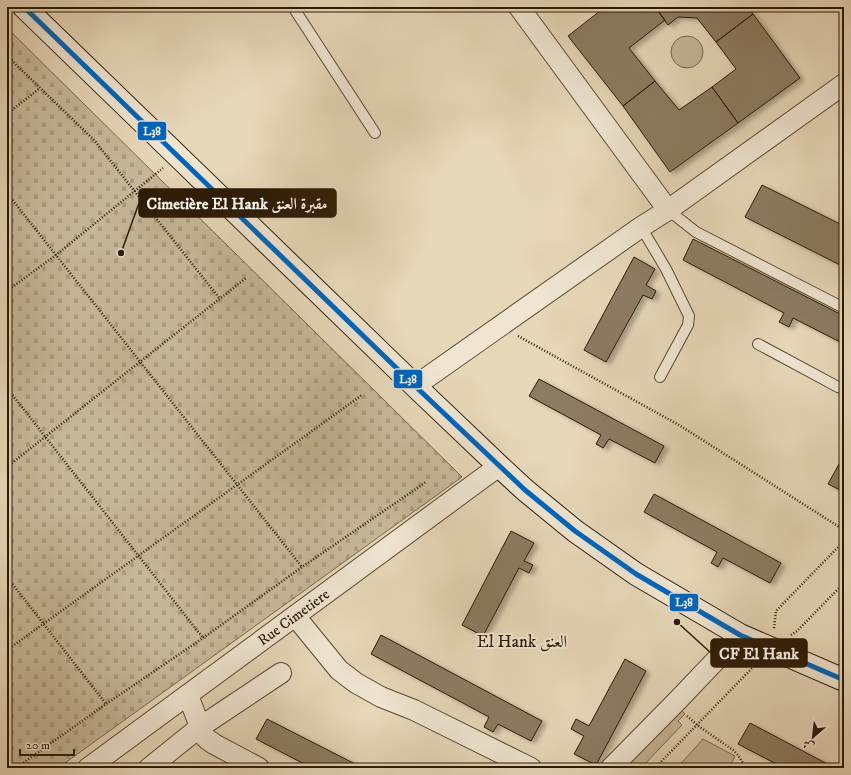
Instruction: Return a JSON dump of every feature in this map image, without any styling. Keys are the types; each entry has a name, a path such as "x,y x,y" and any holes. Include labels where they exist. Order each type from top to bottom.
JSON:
{"street":[{"path":"519,7 668,210"},
{"path":"31,9 177,156 525,490 581,536 636,574 740,635 844,680"},
{"path":"415,386 641,227 668,210 844,84"},
{"name":"Rue Cimetiere","path":"88,768 499,466"},
{"path":"295,616 339,670 356,683 381,697 414,710 531,768"},
{"path":"611,768 740,635"},
{"path":"149,768 200,728 282,673"},
{"path":"188,695 203,735 214,744 258,768"}],"lane":[{"path":"293,7 375,133"},
{"path":"668,210 696,232 844,308"},
{"path":"641,227 666,269 689,316 688,325 660,377"},
{"path":"758,344 844,389"}],"path":[{"path":"7,56 94,140 220,299"},
{"path":"7,114 40,88"},
{"path":"7,291 56,255 177,156"},
{"path":"7,193 302,567"},
{"path":"7,467 246,278"},
{"path":"501,326 679,425 844,530"},
{"path":"7,388 203,638"},
{"path":"7,650 362,395"},
{"path":"16,768 302,567 426,482"},
{"path":"771,648 776,612 844,541"},
{"path":"7,577 106,704"},
{"path":"655,768 771,648 797,631 844,583"},
{"path":"678,700 690,712 686,716 734,750 746,768"}],"green space":[{"path":"7,28 462,477 58,768 7,768"},
{"path":"684,36 690,36 700,43 703,52 702,58 696,65 690,68 684,68 674,61 671,55 671,49 678,39"},
{"path":"679,708 685,714 678,721 682,725 641,768 621,768"},
{"path":"703,739 735,756 729,768 677,768"}],"building":[{"path":"605,7 655,7 665,20 629,48 655,81 623,106 568,36"},
{"path":"655,7 748,7 753,14 716,42 697,18 678,17 668,25"},
{"path":"753,14 800,78 738,123 712,87 736,69 716,42"},
{"path":"655,81 679,110 712,87 738,123 670,172 623,106"},
{"path":"762,185 844,226 844,267 745,217"},
{"path":"693,239 844,316 844,344 793,318 789,327 779,322 784,313 683,260"},
{"path":"634,257 655,269 646,285 656,291 652,299 643,295 606,362 584,350"},
{"path":"539,379 664,446 655,463 609,439 603,448 596,444 601,435 529,396"},
{"path":"844,455 844,492 828,484"},
{"path":"654,494 781,563 770,583 723,558 718,567 711,563 717,552 644,512"},
{"path":"511,531 534,543 524,561 533,565 529,573 519,568 483,636 462,625"},
{"path":"381,635 542,721 531,741 498,724 493,732 484,727 489,717 371,654"},
{"path":"625,659 646,671 596,765 574,754 584,736 571,729 576,719 589,726"},
{"path":"267,719 363,768 312,768 256,739"},
{"path":"750,723 835,768 784,768 738,744"}],"transit line":[{"name":"L38","path":"24,7 415,386 525,490 575,531 636,574 740,635 844,680"}],"place":[{"name":"Cimetière El Hank مقبرة العنق","path":"121,253"},
{"name":"CF El Hank","path":"677,622"}],"district":[{"name":"El Hank العنق","path":"522,642"}]}
